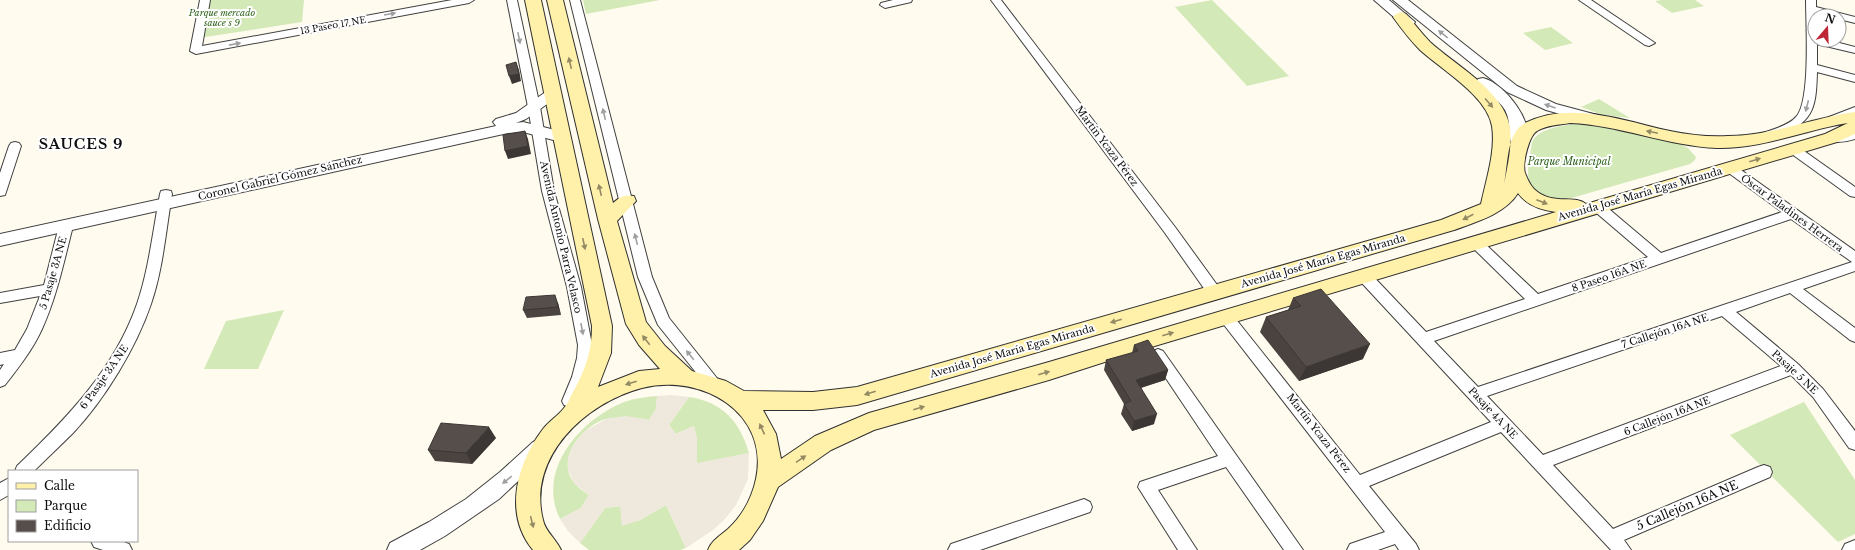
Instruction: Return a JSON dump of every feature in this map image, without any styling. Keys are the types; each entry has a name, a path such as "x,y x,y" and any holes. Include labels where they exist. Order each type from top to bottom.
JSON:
{"main road":[{"name":"Avenida Antonio Parra Velasco","path":"533,0 602,326 602,345 596,363 585,390 567,418"},
{"path":"555,0 607,219 636,324 654,350 684,377"},
{"path":"1401,17 1428,49 1480,93 1496,110 1499,119 1501,136 1490,206"},
{"path":"1519,143 1525,130 1557,119 1575,118 1601,120 1676,137 1713,142 1763,138 1833,120 1855,117"},
{"path":"1676,137 1699,146 1708,154 1711,166 1704,175"},
{"name":"Avenida José María Egas Miranda","path":"768,481 823,443 844,432 869,422 1049,372 1148,340 1792,149 1848,137"},
{"name":"Avenida José María Egas Miranda","path":"740,400 804,402 836,400 858,396 1447,225 1490,206 1503,199 1510,192 1516,175 1519,143"},
{"path":"1516,175 1525,192 1543,204 1563,208 1596,207"},
{"path":"607,219 627,201"},
{"path":"549,550 534,531 527,502 531,472 545,443 567,418 607,391 646,378 684,377 715,386 731,393 750,409 764,430 770,454 768,481 741,550"},
{"path":"720,550 740,532 758,507"}],"street":[{"name":"13 Paseo 17 NE","path":"205,0 196,51 469,0"},
{"name":"Avenida Antonio Parra Velasco","path":"512,0 534,107 548,191 574,287 585,345 585,358 567,418"},
{"path":"575,0 646,277 663,322 715,386"},
{"path":"885,5 907,0"},
{"name":"Martín Ycaza Pérez","path":"996,0 1170,230 1215,293"},
{"path":"1381,0 1490,86 1508,104 1518,120 1519,143"},
{"path":"1400,0 1512,89 1551,107 1601,120"},
{"path":"1584,0 1649,43"},
{"path":"1811,4 1855,20"},
{"path":"1763,138 1802,119 1809,100 1813,48"},
{"path":"1812,67 1855,79"},
{"name":"Coronel Gabriel Gómez Sánchez","path":"0,240 66,226 166,199 512,120 552,94"},
{"path":"1833,120 1855,111"},
{"name":"Coronel Gabriel Gómez Sánchez","path":"0,229 166,199 508,128 523,127 561,137"},
{"path":"0,192 5,161 15,146"},
{"path":"1792,149 1855,193"},
{"name":"Óscar Paladines Herrera","path":"1730,168 1855,258"},
{"name":"6 Pasaje 3A NE","path":"24,470 68,427 98,389 122,354 144,304 150,282 166,199"},
{"path":"1596,207 1659,259"},
{"name":"8 Paseo 16A NE","path":"1423,339 1794,213"},
{"name":"5 Pasaje 3A NE","path":"0,381 19,355 38,322 50,289 66,226"},
{"path":"1476,243 1536,301"},
{"name":"7 Callejón 16A NE","path":"1475,394 1855,266"},
{"name":"Pasaje 4A NE","path":"1364,276 1622,550"},
{"path":"1791,287 1855,336"},
{"path":"0,298 50,289"},
{"name":"Pasaje 5 NE","path":"1724,311 1793,368 1818,393 1855,443"},
{"name":"Martín Ycaza Pérez","path":"1226,317 1410,550"},
{"path":"1148,340 1229,460 1294,550"},
{"path":"0,359 19,355"},
{"name":"6 Callejón 16A NE","path":"1540,464 1793,368"},
{"path":"1358,483 1503,424"},
{"path":"398,550 430,535 460,516 512,475 545,443"},
{"path":"1188,550 1146,487 1229,460"},
{"name":"5 Callejón 16A NE","path":"1610,538 1764,472"},
{"path":"957,550 1084,507"},
{"path":"1356,550 1398,535"},
{"path":"103,542 123,550"},
{"path":"1851,550 1855,548"}],"green space":[{"name":"Parque mercado sauce s 9","path":"207,0 304,0 302,22 199,38"},
{"path":"583,0 660,0 586,14"},
{"path":"1212,0 1289,76 1247,86 1175,7"},
{"path":"1695,0 1704,6 1672,13 1655,1"},
{"path":"1551,27 1573,43 1545,50 1523,33"},
{"path":"1599,99 1630,118 1603,115 1581,107"},
{"name":"Parque Municipal","path":"1582,123 1598,125 1680,144 1688,148 1696,157 1690,164 1561,201 1549,200 1536,194 1531,188 1528,173 1532,142 1541,133 1547,130"},
{"path":"284,310 258,369 204,369 226,321"},
{"path":"657,396 656,409 649,420 628,417 606,419 590,427 576,441 568,458 570,476 581,489 589,495 581,508 560,519 554,501 554,483 558,465 566,449 578,434 592,421 608,410 624,402"},
{"path":"689,397 711,403 728,415 740,431 749,453 697,464 697,439 694,426 676,434 669,425"},
{"path":"1804,402 1855,480 1855,534 1838,542 1730,435"},
{"path":"666,505 686,548 680,550 589,550 580,543 605,508 621,506 622,525 640,520"}],"shaded area":[{"path":"672,395 689,397 669,425 676,434 694,426 697,439 697,463 749,453 748,479 736,505 725,519 713,530 686,548 666,505 640,520 622,526 620,506 605,508 580,543 568,531 560,519 581,508 589,495 574,483 568,469 568,460 571,450 577,440 585,431 606,419 626,416 649,420 656,409 657,396"}],"building":[{"path":"516,62 519,74 509,76 506,65"},
{"path":"525,131 528,146 505,151 503,135"},
{"path":"1321,289 1370,344 1306,367 1266,317 1301,306 1293,298"},
{"path":"555,295 558,307 523,310 526,297"},
{"path":"1148,340 1168,370 1136,380 1157,414 1134,421 1124,404 1131,401 1106,360 1138,351 1134,345"},
{"path":"441,423 489,427 466,453 428,450"}],"district":[{"name":"SAUCES 9","path":"81,144"}]}
